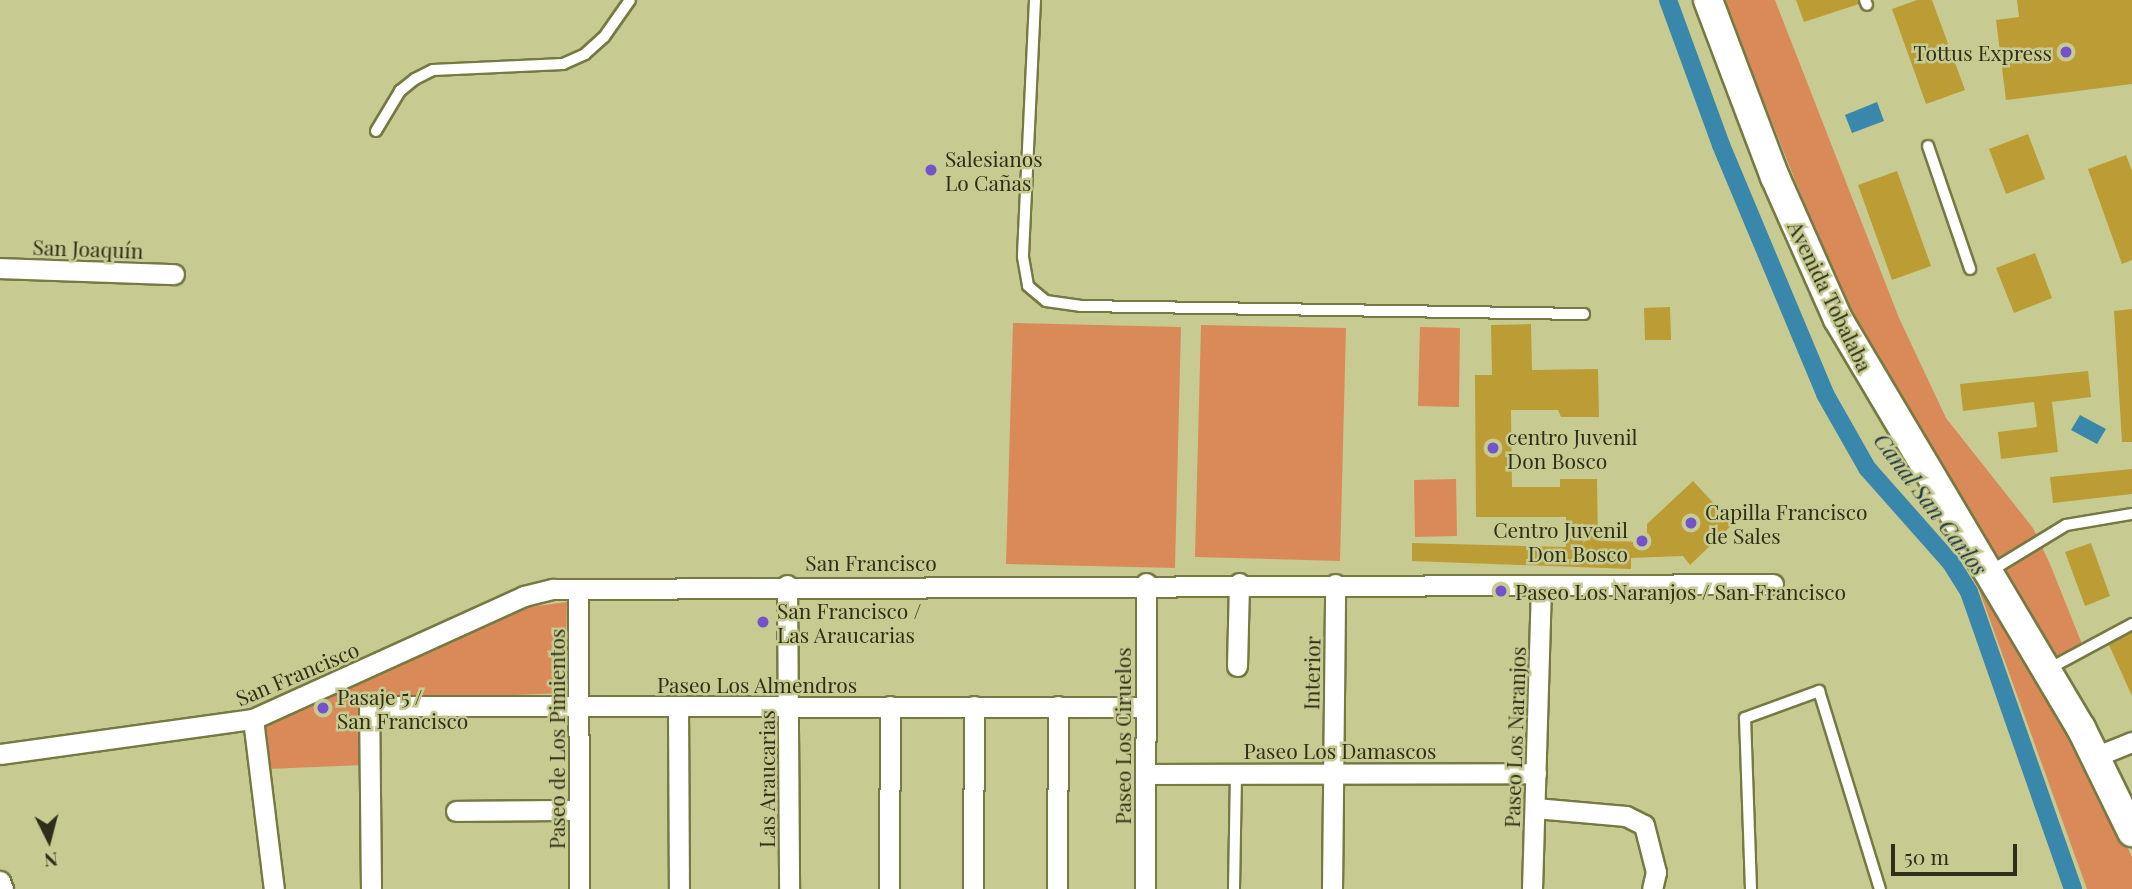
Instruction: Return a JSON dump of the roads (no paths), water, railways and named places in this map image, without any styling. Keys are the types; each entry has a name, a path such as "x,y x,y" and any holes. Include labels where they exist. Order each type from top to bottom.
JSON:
{"main road":[{"name":"Avenida Tobalaba","path":"1708,0 1775,177 1838,319 2097,756 2132,832"}],"street":[{"name":"San Joaquín","path":"0,268 174,274"},
{"name":"San Francisco","path":"0,754 253,719 524,596 578,589 1146,583 1541,586 1773,584"},
{"name":"Paseo Los Ciruelos","path":"1145,889 1146,583"},
{"path":"1237,666 1239,583"},
{"name":"Interior","path":"1332,889 1335,584"},
{"name":"Las Araucarias","path":"787,585 789,889"},
{"name":"Paseo Los Naranjos","path":"1532,889 1541,586"},
{"name":"Paseo de Los Pimientos","path":"578,589 579,889"},
{"name":"Paseo Los Almendros","path":"370,889 369,706 1145,706"},
{"path":"678,706 679,889"},
{"path":"889,889 890,706"},
{"path":"973,889 974,706"},
{"path":"1057,889 1058,706"},
{"path":"253,719 274,889"},
{"path":"2097,756 2132,742"},
{"name":"Paseo Los Damascos","path":"1145,774 1535,773"},
{"path":"1535,808 1626,816 1644,825 1656,872 1652,889"},
{"path":"456,811 579,810"},
{"path":"0,881 3,889"}],"lane":[{"path":"376,131 400,91 415,79 433,70 563,64 585,54 604,37 629,0"},
{"path":"1035,0 1023,257 1028,286 1046,301 1080,306 1584,314"},
{"path":"1928,146 1970,269"},
{"path":"1988,573 2066,525 2132,514"},
{"path":"2054,666 2132,624"},
{"path":"1751,889 1745,718 1819,691 1880,889"},
{"path":"1234,889 1237,774"}],"water":[{"path":"1877,102 1884,121 1852,133 1845,115"},
{"path":"2080,415 2106,429 2097,444 2071,430"}],"waterway":[{"name":"Canal San Carlos","path":"1668,0 1721,145 1825,394 1867,468 1951,563 1969,592 2073,889"}],"place":[{"name":"Tottus Express","path":"2066,52"},
{"name":"Salesianos Lo Cañas","path":"931,170"},
{"name":"centro Juvenil Don Bosco","path":"1493,448"},
{"name":"Capilla Francisco de Sales","path":"1691,523"},
{"name":"Centro Juvenil Don Bosco","path":"1642,541"},
{"name":"Paseo Los Naranjos / San Francisco","path":"1501,591"},
{"name":"San Francisco / Las Araucarias","path":"763,622"},
{"name":"Pasaje 5 / San Francisco","path":"323,708"}]}
